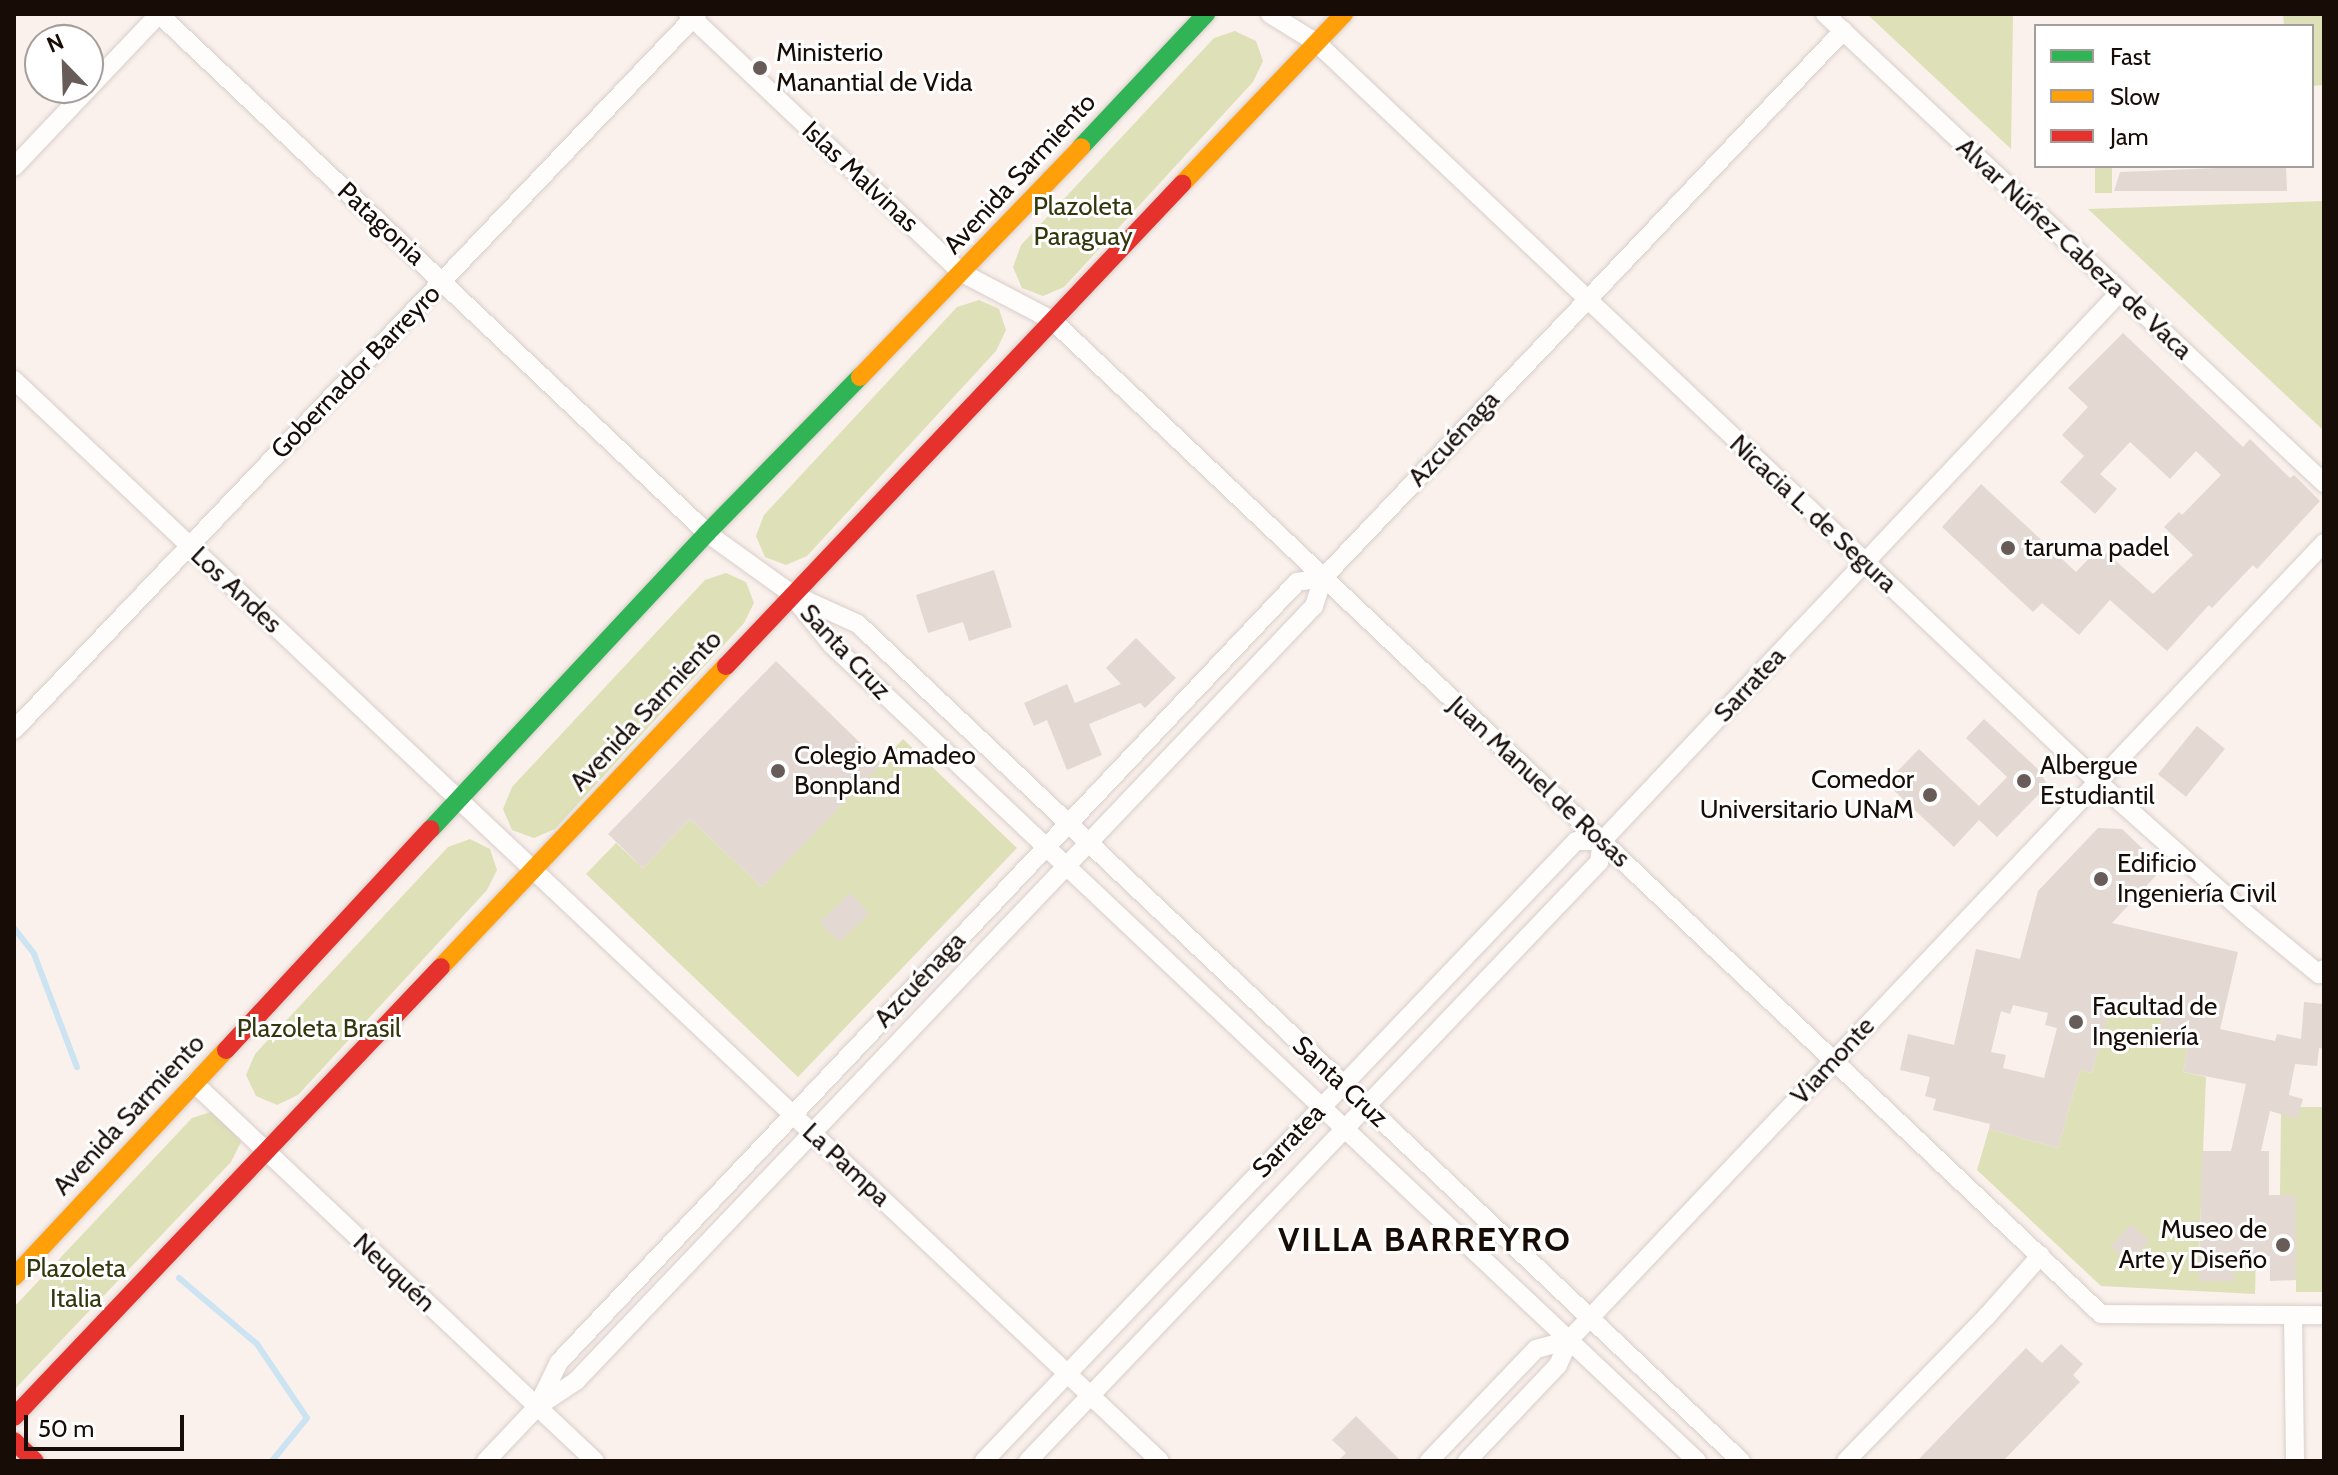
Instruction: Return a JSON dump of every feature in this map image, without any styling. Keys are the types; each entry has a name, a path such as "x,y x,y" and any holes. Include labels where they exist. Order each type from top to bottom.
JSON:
{"main road":[{"name":"Avenida Sarmiento","path":"14,1277 707,533 962,273 1206,14"},
{"name":"Avenida Sarmiento","path":"14,1417 1344,14"},
{"path":"14,1441 35,1461"}],"street":[{"path":"14,167 159,14"},
{"name":"Patagonia","path":"159,14 707,533 792,594"},
{"name":"Nicacia L. de Segura","path":"1270,14 1317,43 2098,782 2322,972"},
{"name":"Alvar Núñez Cabeza de Vaca","path":"1825,14 2324,483"},
{"name":"Islas Malvinas","path":"693,15 962,273"},
{"name":"Gobernador Barreyro","path":"14,730 693,15"},
{"name":"Azcuénaga","path":"486,1461 537,1407 576,1381 1314,606 1323,578 1843,31"},
{"name":"Juan Manuel de Rosas","path":"962,273 1052,320 2101,1314 2293,1315"},
{"name":"Sarratea","path":"1028,1461 1599,862 1602,841 2120,292"},
{"name":"Los Andes","path":"14,380 531,870"},
{"name":"Viamonte","path":"1467,1461 1558,1365 1569,1340 2324,543"},
{"name":"Azcuénaga","path":"537,1407 559,1362 1297,582 1323,578"},
{"name":"Santa Cruz","path":"792,594 858,624 1741,1461"},
{"name":"Santa Cruz","path":"792,594 832,645 1697,1461"},
{"name":"Sarratea","path":"984,1461 1576,841 1602,841"},
{"name":"La Pampa","path":"531,870 1160,1461"},
{"name":"Neuquén","path":"194,1083 595,1461"},
{"path":"1846,1461 1987,1316 2041,1255"},
{"path":"2295,1461 2293,1315 2324,1315"},
{"name":"Viamonte","path":"1429,1461 1536,1349 1569,1340"}],"green space":[{"path":"1867,14 2013,14 2011,149"},
{"path":"2283,14 2324,14 2324,85 2314,86 2314,24 2284,24"},
{"name":"Plazoleta Paraguay","path":"1235,31 1256,41 1263,61 1253,82 1064,287 1043,296 1022,288 1013,267 1021,245 1214,38"},
{"path":"2095,168 2112,168 2112,193 2095,193"},
{"path":"2324,201 2324,431 2088,209"},
{"path":"979,300 999,309 1006,330 996,351 807,556 786,565 765,557 756,536 764,515 957,307"},
{"path":"726,573 746,582 754,603 744,623 555,829 534,838 512,830 503,809 512,787 705,580"},
{"path":"903,739 1017,848 798,1077 586,874 616,843 643,868 690,819 762,887"},
{"name":"Plazoleta Brasil","path":"470,839 490,849 497,870 487,890 298,1095 277,1105 256,1096 246,1075 255,1054 448,847"},
{"path":"2111,1003 2163,1018 2157,1041 2188,1048 2183,1072 2206,1077 2199,1255 2256,1256 2255,1294 2101,1286 1977,1170 1989,1129 2058,1148 2080,1070 2092,1073"},
{"path":"2300,1107 2324,1107 2324,1292 2296,1292 2296,1196 2280,1195 2281,1114"},
{"name":"Plazoleta Italia","path":"214,1111 234,1121 241,1142 231,1162 14,1390 14,1307 192,1118"}],"building":[{"path":"2286,168 2287,191 2114,191 2120,172"},
{"path":"2123,333 2243,447 2250,439 2290,478 2294,475 2320,501 2257,569 2253,565 2212,608 2209,605 2167,651 2110,600 2079,635 2042,603 2033,612 1942,527 1981,484 2076,572 2100,547 2153,594 2193,555 2164,527 2179,512 2182,515 2221,475 2196,451 2170,479 2130,442 2100,474 2117,489 2095,514 2060,482 2084,456 2062,435 2088,407 2068,388"},
{"path":"994,570 1012,627 969,641 963,622 928,633 916,595"},
{"path":"1136,638 1176,678 1145,708 1140,703 1089,724 1102,755 1067,770 1047,720 1034,726 1024,703 1067,684 1075,703 1121,684 1106,668"},
{"path":"776,661 882,764 762,887 690,819 643,868 608,834"},
{"path":"1984,719 2041,772 2047,786 1997,837 1979,820 1954,847 1886,783 1919,749 1979,806 2007,777 1966,738"},
{"path":"2197,726 2225,749 2186,797 2158,774"},
{"path":"2098,828 2122,829 2163,868 2112,923 2238,952 2220,1029 2275,1041 2277,1034 2301,1039 2304,1002 2324,1004 2324,1049 2319,1048 2317,1066 2295,1064 2289,1095 2303,1099 2297,1119 2270,1111 2261,1151 2269,1151 2269,1195 2296,1195 2296,1280 2270,1281 2270,1256 2235,1256 2234,1281 2199,1281 2202,1151 2231,1151 2246,1084 2183,1072 2188,1048 2157,1041 2163,1018 2145,1012 2147,1006 2113,998 2092,1073 2080,1070 2058,1148 1989,1129 1990,1124 1933,1110 1936,1099 1925,1096 1930,1077 1900,1070 1908,1034 1954,1045 1976,949 2020,959 2038,891","holes":["2013,1005 2048,1013 2045,1025 2057,1028 2044,1078 2003,1068 2006,1055 1991,1052 2001,1011 2010,1014"]},
{"path":"850,893 869,913 839,942 820,922"},
{"path":"2131,1224 2149,1241 2129,1263 2111,1246"},
{"path":"2061,1344 2083,1364 2073,1375 2080,1382 2003,1461 1917,1461 2026,1348 2042,1363"},
{"path":"1356,1416 1401,1461 1338,1461 1346,1453 1332,1440"}],"waterway":[{"path":"14,928 34,954 77,1067"},
{"path":"179,1278 257,1344 307,1418 272,1461"}],"traffic: fast":[{"path":"1081,147 1206,14"},
{"path":"431,829 707,533 860,377"}],"traffic: slow":[{"path":"1182,184 1344,14"},
{"path":"860,377 1081,147"},
{"path":"441,967 726,666"},
{"path":"14,1277 226,1050"}],"traffic: jam":[{"path":"726,666 1182,184"},
{"path":"226,1050 431,829"},
{"path":"14,1417 441,967"},
{"path":"14,1441 35,1461"}],"place":[{"name":"Ministerio Manantial de Vida","path":"760,68"},
{"name":"taruma padel","path":"2008,548"},
{"name":"Colegio Amadeo Bonpland","path":"778,771"},
{"name":"Albergue Estudiantil","path":"2024,781"},
{"name":"Comedor Universitario UNaM","path":"1930,795"},
{"name":"Edificio Ingeniería Civil","path":"2101,879"},
{"name":"Facultad de Ingeniería","path":"2076,1022"},
{"name":"Museo de Arte y Diseño","path":"2283,1245"}],"district":[{"name":"VILLA BARREYRO","path":"1425,1240"}]}
